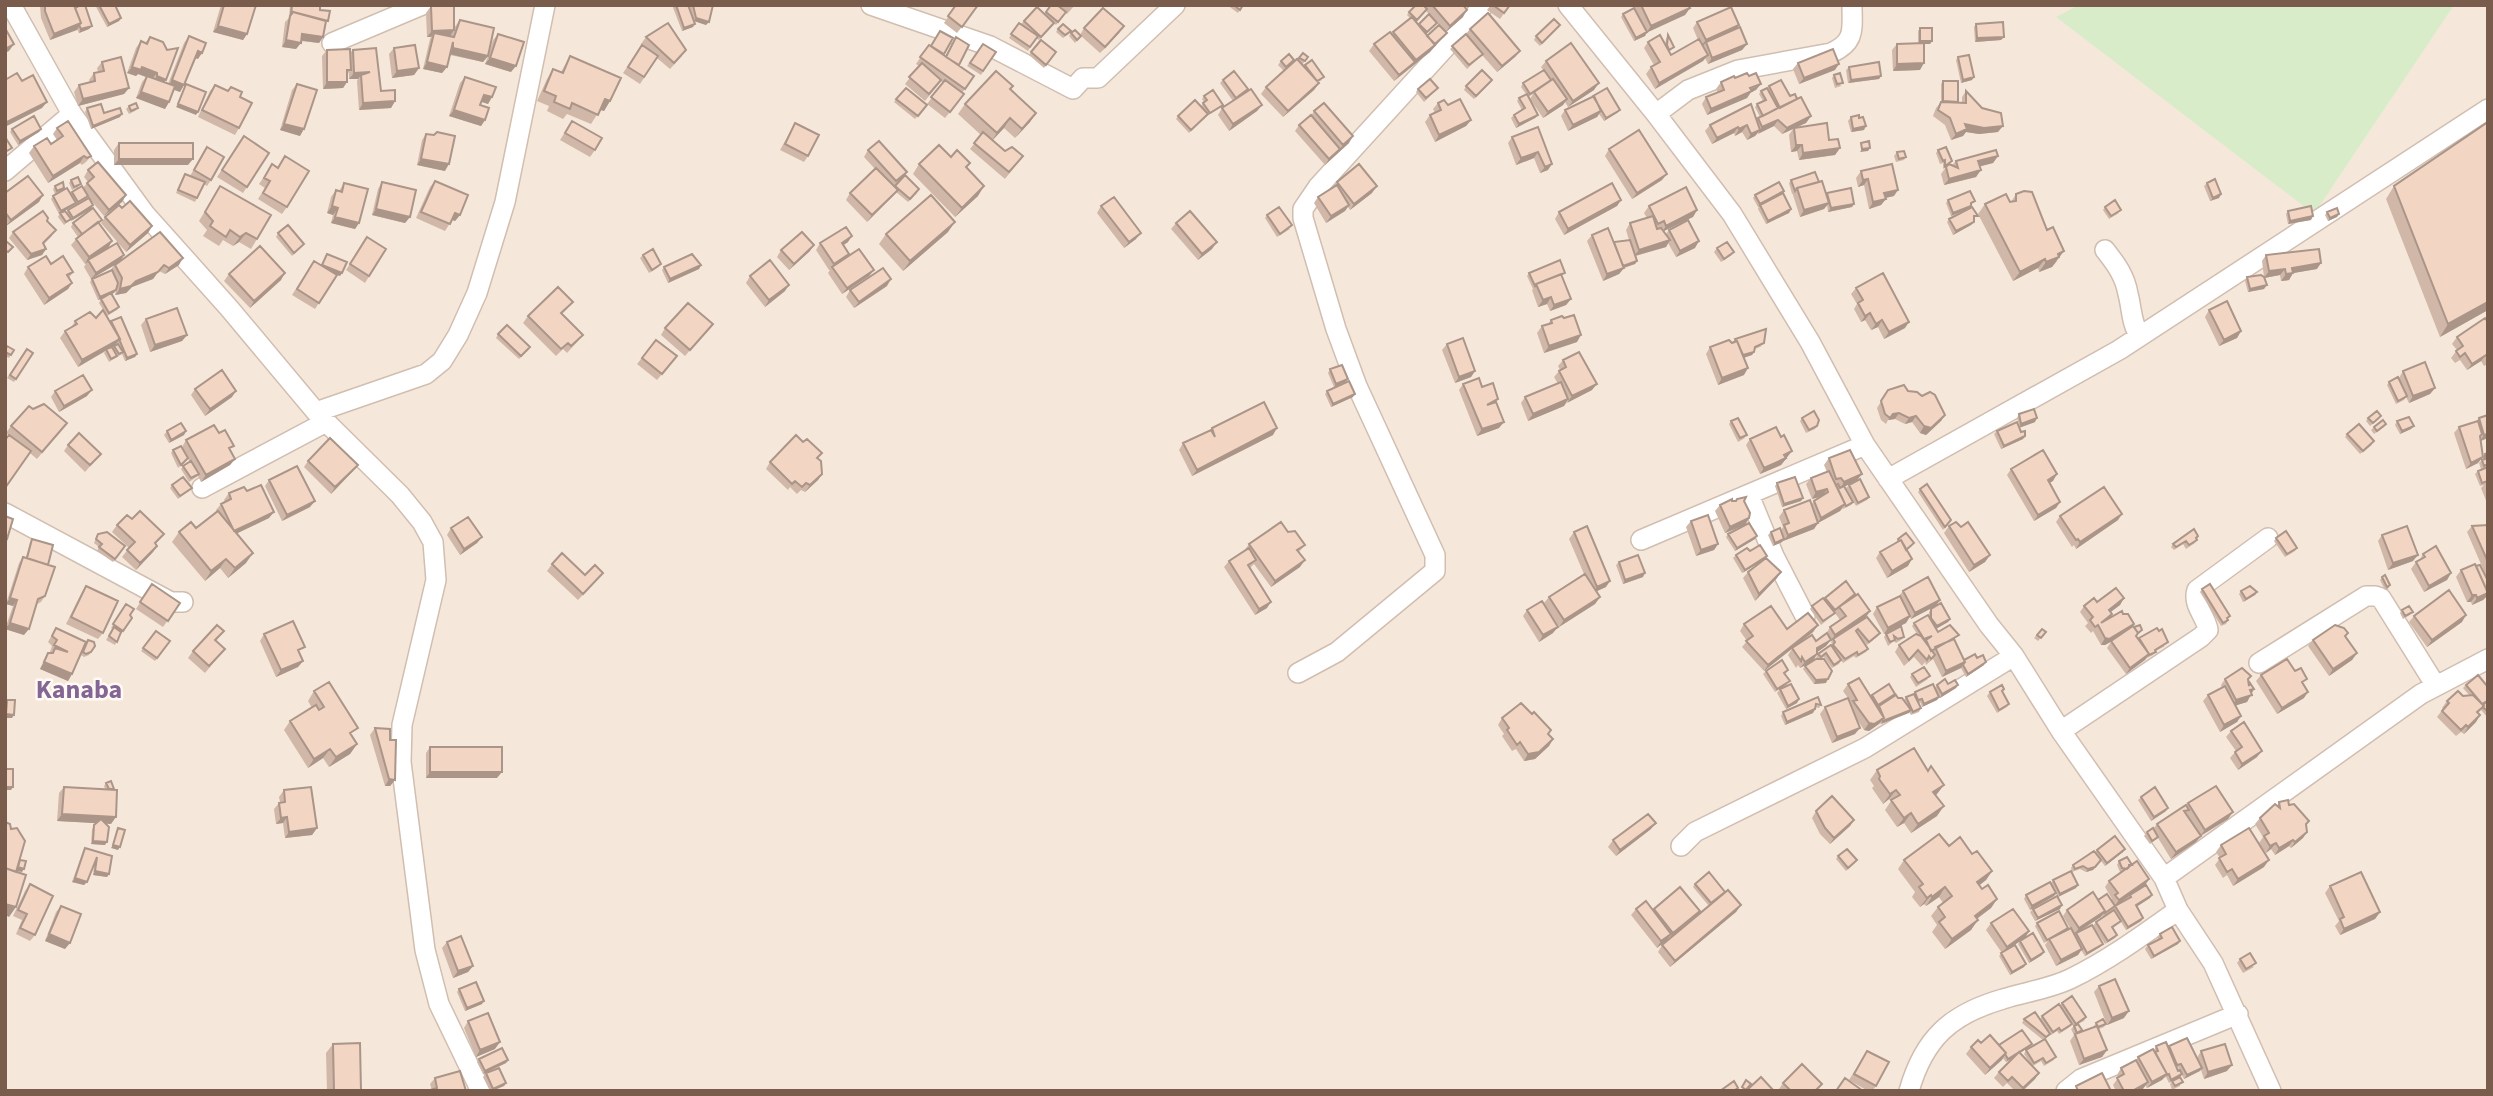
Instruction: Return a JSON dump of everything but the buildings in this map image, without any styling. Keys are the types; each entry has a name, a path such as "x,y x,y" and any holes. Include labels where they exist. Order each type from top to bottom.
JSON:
{"street":[{"path":"11,5 72,114 145,214 321,417 400,495 422,522 433,542 436,580 402,725 401,762 425,950 439,1004 481,1091"},
{"path":"332,43 422,5"},
{"path":"202,488 321,417 426,374 442,361 458,335 477,293 505,202 545,5"},
{"path":"871,5 989,46 1073,89 1083,78 1098,78 1175,5"},
{"path":"1298,673 1337,652 1435,571 1437,566 1435,555 1357,387 1329,304 1303,218 1303,209 1318,187 1484,5"},
{"path":"1569,5 1731,214 1810,342 1865,445 1989,625 2014,656 2061,731 2164,878 2178,910 2213,963 2238,1013 2271,1091"},
{"path":"1656,114 1688,90 1738,70 1831,53 1843,48 1852,36 1852,5"},
{"path":"1888,479 2140,336 2488,109"},
{"path":"5,171 72,114"},
{"path":"95,146 120,146"},
{"path":"2105,250 2120,268 2128,290 2135,329 2140,336"},
{"path":"1641,540 1865,445"},
{"path":"1749,495 1774,556 1805,616"},
{"path":"5,513 171,602 183,602"},
{"path":"2061,731 2201,637 2207,630 2207,623 2196,602 2197,590 2268,538"},
{"path":"2259,663 2366,596 2375,596 2381,598 2436,686"},
{"path":"1681,846 1695,832 1865,748 2014,656"},
{"path":"2164,878 2421,694 2488,659"},
{"path":"1909,1091 1925,1052 1944,1027 1964,1014 1986,1005 2067,980 2109,958 2178,910"},
{"path":"2066,1091 2081,1079 2238,1013"}],"shaded area":[{"path":"5,5 2488,5 2488,1091 5,1091"}],"green space":[{"path":"2079,5 2454,5 2314,214 2056,17"}],"district":[{"name":"Kanaba","path":"79,689"}]}
